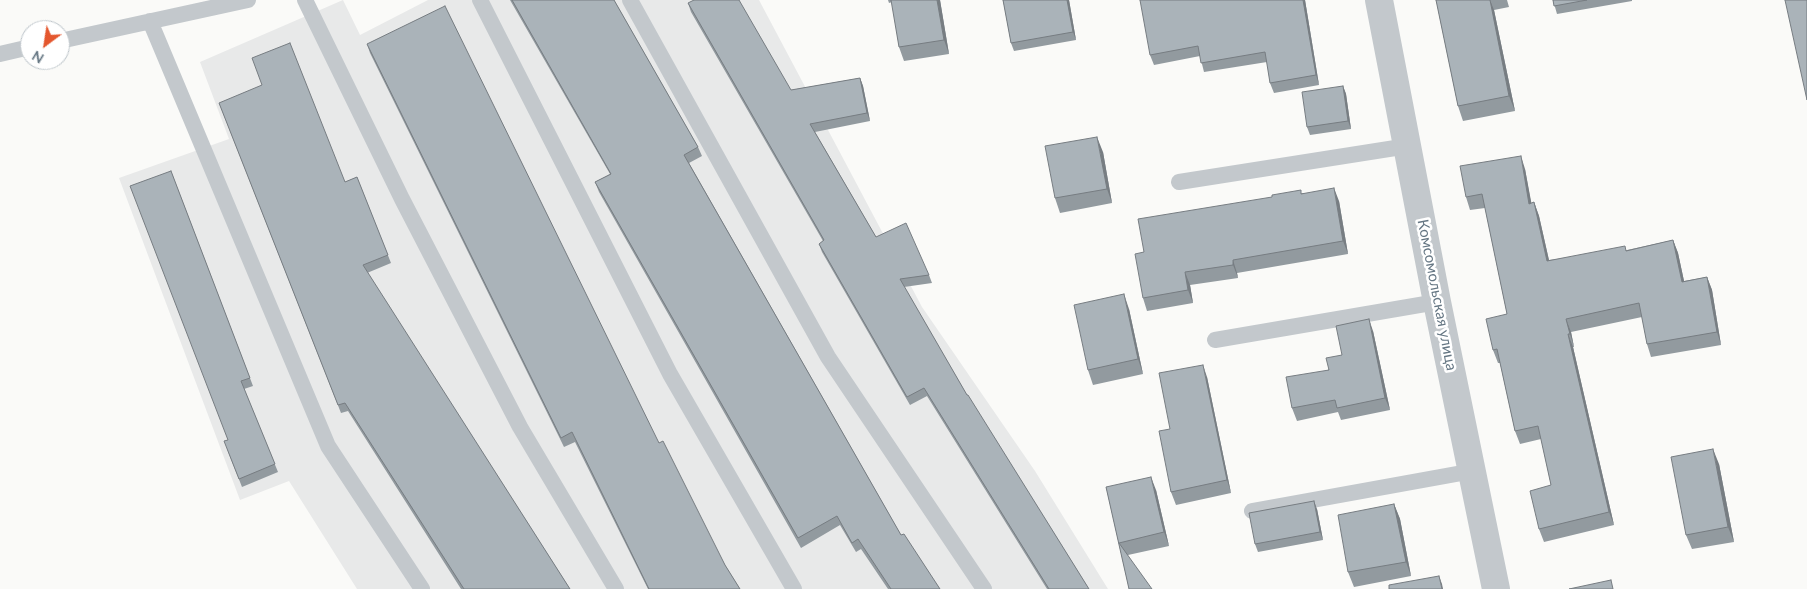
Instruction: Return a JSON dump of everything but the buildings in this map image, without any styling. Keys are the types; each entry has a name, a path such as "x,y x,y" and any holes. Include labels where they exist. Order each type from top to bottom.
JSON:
{"street":[{"name":"Комсомольская улица","path":"1379,0 1437,302 1496,589"}],"lane":[{"path":"70,39 150,21 184,6 248,0"},
{"path":"305,0 402,199 520,427 616,589"},
{"path":"480,0 670,374 794,589"},
{"path":"630,0 828,357 984,589"},
{"path":"150,21 328,446 422,589"},
{"path":"0,54 20,50"},
{"path":"1179,182 1408,146"},
{"path":"1215,340 1437,302"},
{"path":"1252,511 1473,471"}],"shaded area":[{"path":"343,0 360,35 428,0 759,0 922,307 1035,471 1108,589 357,589 289,481 240,500 119,178 229,139 200,62"}]}
